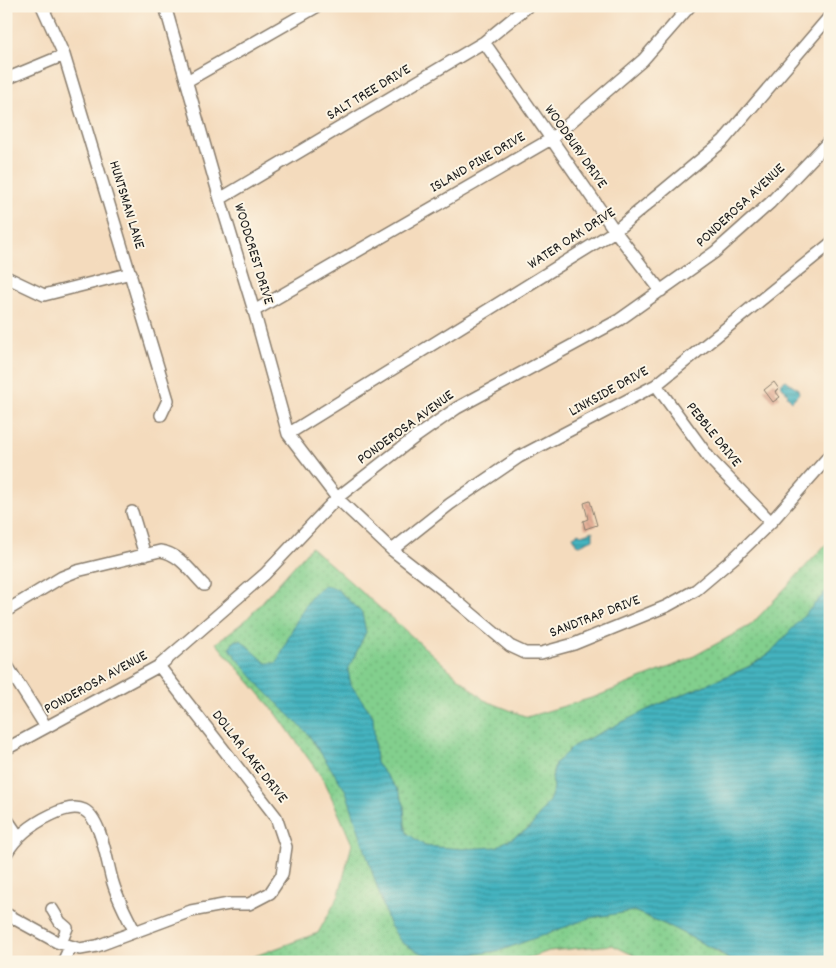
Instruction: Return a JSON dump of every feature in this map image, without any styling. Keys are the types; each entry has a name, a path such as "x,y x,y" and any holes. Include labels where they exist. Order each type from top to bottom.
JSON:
{"street":[{"name":"HUNTSMAN LANE","path":"42,6 64,55 168,400 161,415"},
{"name":"WOODCREST DRIVE","path":"166,6 288,434 337,498"},
{"path":"187,81 318,6"},
{"name":"SALT TREE DRIVE","path":"220,199 484,42 528,6"},
{"name":"ISLAND PINE DRIVE","path":"254,311 550,138 643,60 690,6"},
{"name":"WATER OAK DRIVE","path":"288,434 615,231 723,141 830,16"},
{"name":"WOODBURY DRIVE","path":"484,42 615,231 661,291"},
{"path":"6,79 64,55"},
{"name":"PONDEROSA AVENUE","path":"6,749 159,666 264,574 337,498 414,438 457,408 619,320 661,291 722,246 770,203 830,140"},
{"name":"LINKSIDE DRIVE","path":"392,550 450,504 518,457 656,385 830,244"},
{"path":"6,276 44,295 131,273"},
{"name":"PEBBLE DRIVE","path":"656,385 710,460 771,522"},
{"name":"SANDTRAP DRIVE","path":"337,498 392,550 510,646 525,653 541,653 574,644 668,606 696,590 735,557 771,522 830,455"},
{"path":"132,512 145,555"},
{"path":"6,611 62,577 77,571 160,551 174,555 204,585"},
{"path":"6,664 46,727"},
{"name":"DOLLAR LAKE DRIVE","path":"6,914 65,945 80,949 97,946 190,910 229,904 249,904 270,893 282,875 286,847 276,816 159,666"},
{"path":"6,854 19,837 34,824 57,812 73,808 84,810 93,818 99,832 113,884 135,932"},
{"path":"6,818 19,837"},
{"path":"52,909 60,922 67,928 64,962"}],"green space":[{"path":"830,540 830,637 792,630 770,653 748,667 653,707 634,911 697,940 732,962 648,962 612,945 549,951 517,962 416,962 403,955 385,962 239,962 318,933 339,895 352,844 325,782 276,713 216,643 246,620 311,547 484,700 527,717 595,697 685,661 751,625"}],"water":[{"path":"786,380 798,389 799,393 792,401 780,384"},
{"path":"593,531 593,539 580,545 576,544 573,536"},
{"path":"324,585 337,589 362,613 366,632 348,670 351,685 373,716 376,763 398,790 404,804 407,833 425,846 463,849 496,847 530,828 549,801 554,788 552,778 555,764 573,746 653,707 748,667 770,653 830,587 830,962 732,962 719,952 671,927 634,911 590,918 502,950 441,960 416,951 401,942 389,924 346,791 308,734 262,688 230,647 235,640 241,640 266,663 277,663 309,599"}],"building":[{"path":"774,382 779,389 775,391 780,397 773,402 764,390"},
{"path":"590,501 597,525 585,529 583,521 588,519 584,503"}]}
